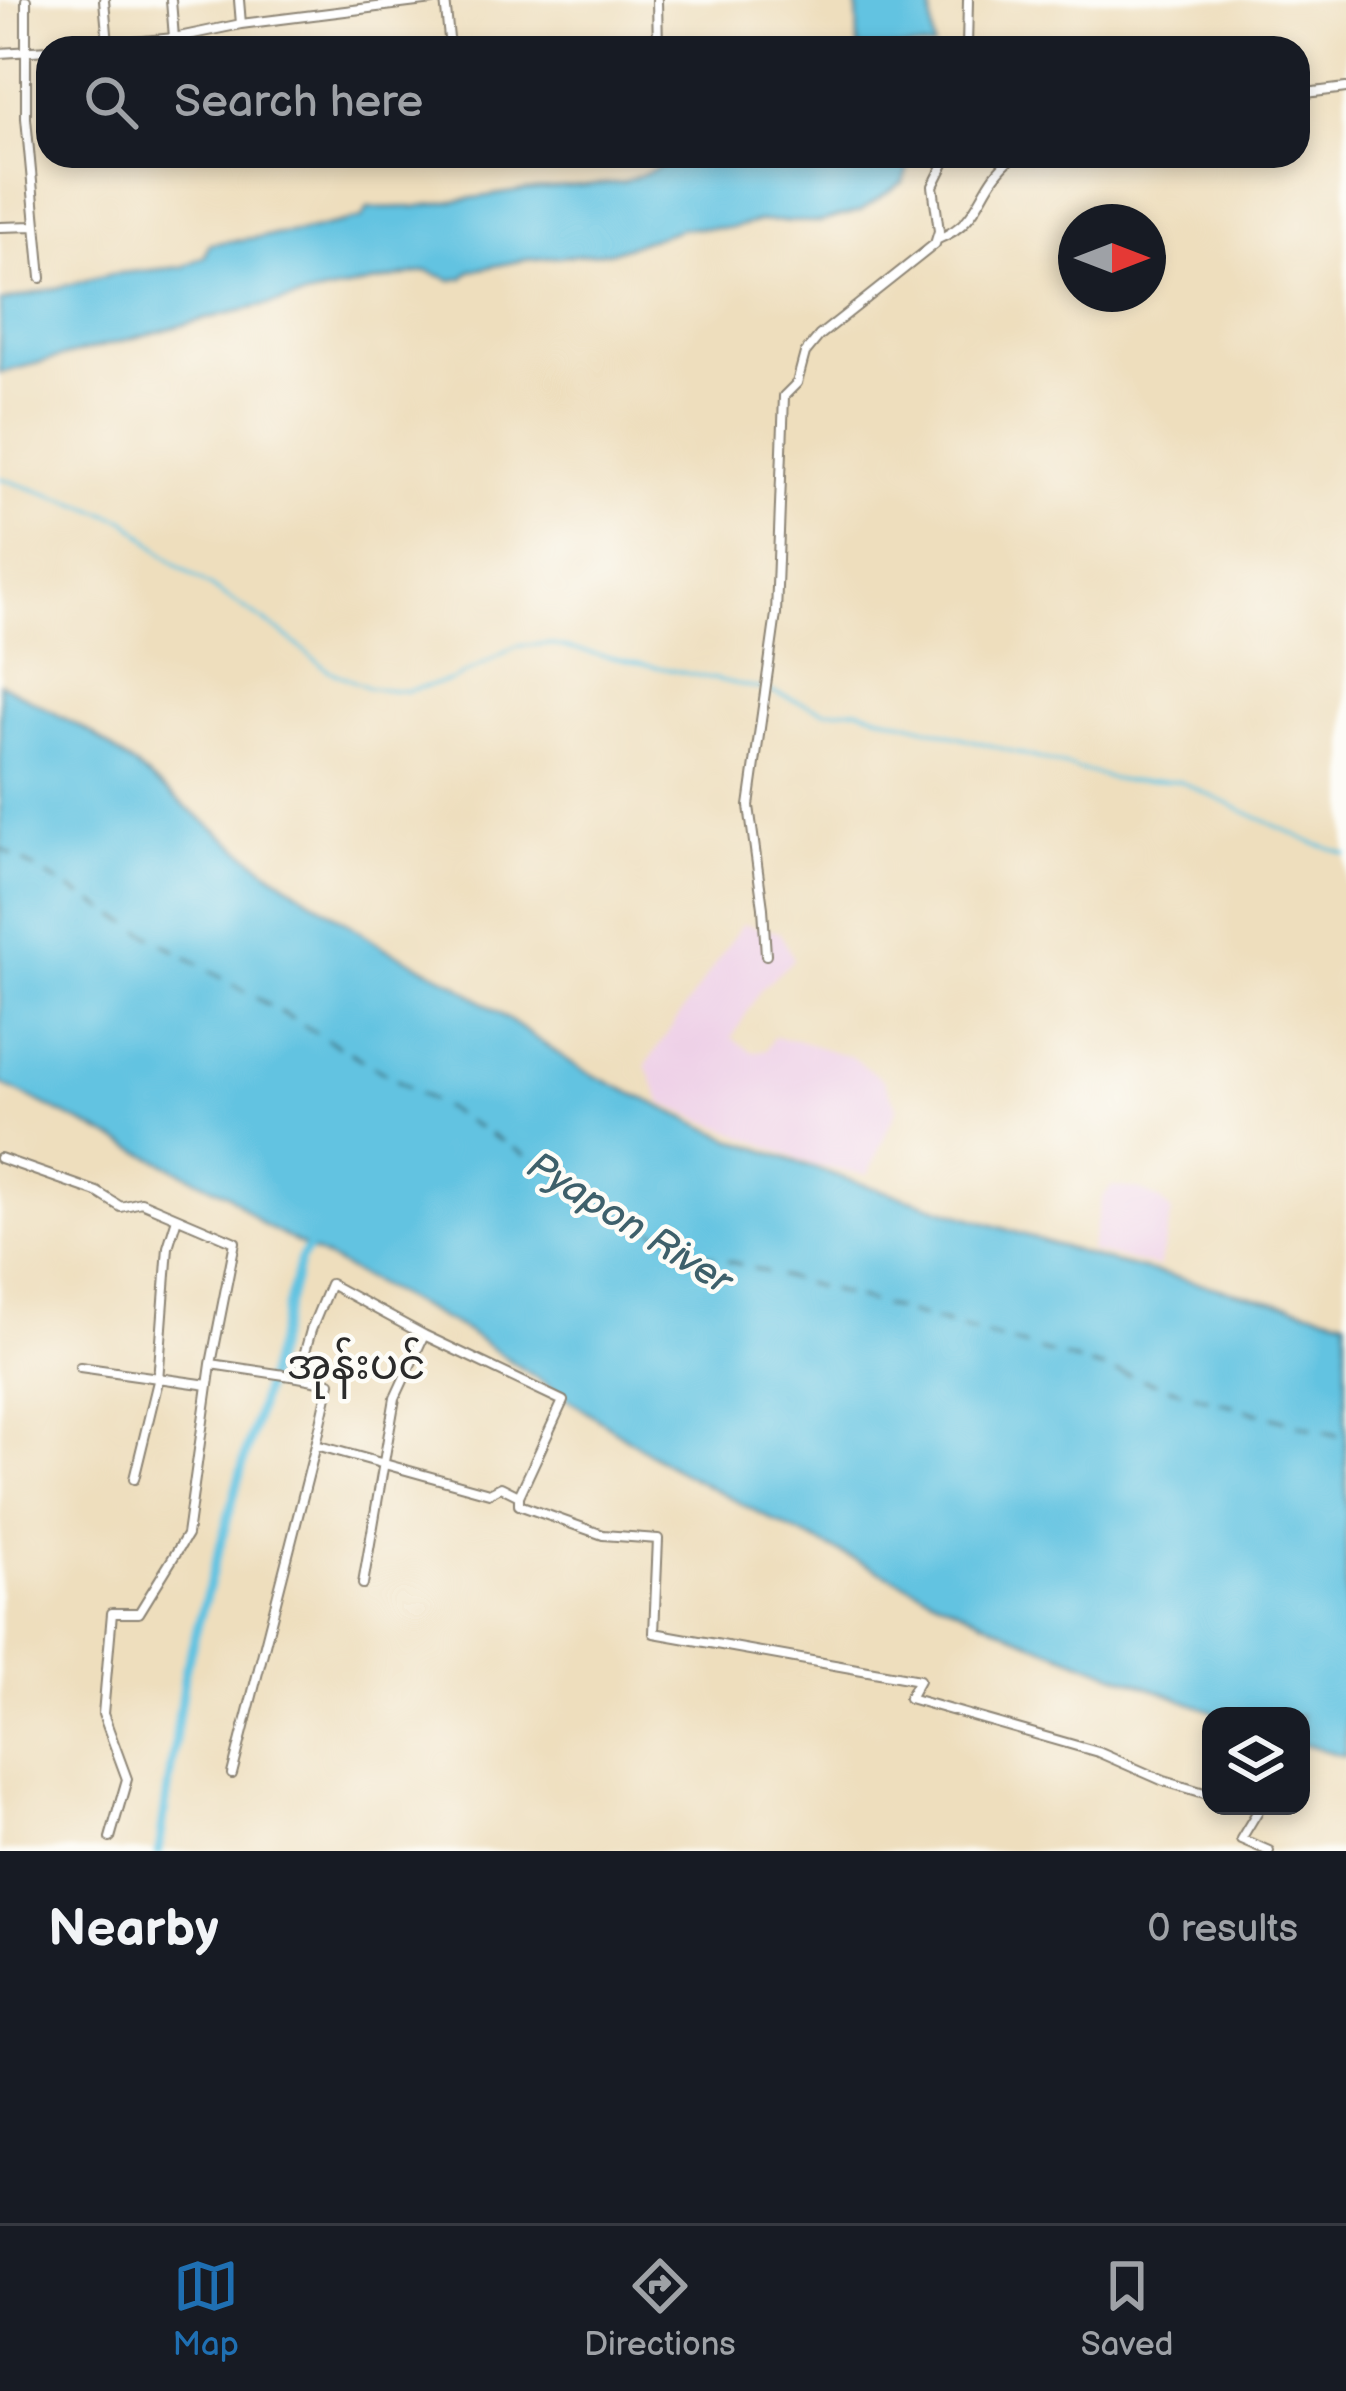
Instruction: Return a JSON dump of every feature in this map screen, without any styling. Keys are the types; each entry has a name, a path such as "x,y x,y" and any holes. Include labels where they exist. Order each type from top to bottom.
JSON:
{"street":[{"path":"26,0 34,226 41,278"},
{"path":"104,0 107,36"},
{"path":"170,0 174,36"},
{"path":"238,0 241,24"},
{"path":"309,0 310,15"},
{"path":"184,36 241,24 433,0"},
{"path":"445,0 449,36"},
{"path":"657,0 658,36"},
{"path":"967,36 968,0"},
{"path":"0,53 36,52"},
{"path":"1310,92 1346,88"},
{"path":"938,239 933,186 942,168"},
{"path":"766,955 749,806 776,614 786,392 797,383 805,353 819,336 938,239 959,231 970,220 999,168"},
{"path":"0,227 34,226"},
{"path":"0,1158 98,1192 121,1207 141,1202 235,1242 211,1364 187,1535 139,1612 112,1612 103,1714 127,1779 110,1838"},
{"path":"134,1479 158,1379 168,1247 177,1217"},
{"path":"298,1377 330,1284 563,1401 519,1505 603,1535 658,1539 653,1633 919,1680 909,1698 1098,1752 1202,1792"},
{"path":"363,1584 395,1398 424,1335"},
{"path":"211,1364 330,1383 232,1774"},
{"path":"80,1366 208,1385"},
{"path":"316,1445 489,1493 501,1487 519,1496"},
{"path":"1255,1815 1241,1839 1269,1851"}],"shaded area":[{"path":"742,924 779,932 794,959 760,990 732,1038 753,1052 766,1050 773,1037 796,1040 852,1057 883,1080 897,1107 868,1175 814,1165 662,1103 646,1065"},
{"path":"1112,1186 1140,1190 1172,1212 1159,1267 1090,1251 1102,1198"}],"water":[{"path":"857,0 930,0 933,36 858,36"},
{"path":"657,168 908,168 903,182 860,211 820,222 683,228 611,252 524,260 470,271 452,280 427,271 225,314 0,373 0,302 112,274 182,267 205,256 209,244 362,218 368,208 414,207 526,190 624,182"},
{"name":"Pyapon River","path":"0,683 93,734 271,873 385,948 453,982 582,1070 731,1139 849,1180 1101,1259 1346,1319 1346,1756 1310,1746 1310,1707 1202,1707 1025,1640 776,1522 666,1464 466,1331 263,1225 229,1195 0,1083"}],"waterway":[{"path":"0,478 125,520 174,563 281,632 328,670 369,688 406,691 453,680 517,646 548,644 761,689"},
{"path":"770,691 825,711 856,709 1122,781 1179,781 1346,854"},
{"path":"159,1851 185,1671 300,1260 314,1240"}],"ferry route":[{"path":"0,848 686,1249 1346,1438"}],"district":[{"name":"အုန်းပင်","path":"356,1366"}]}
